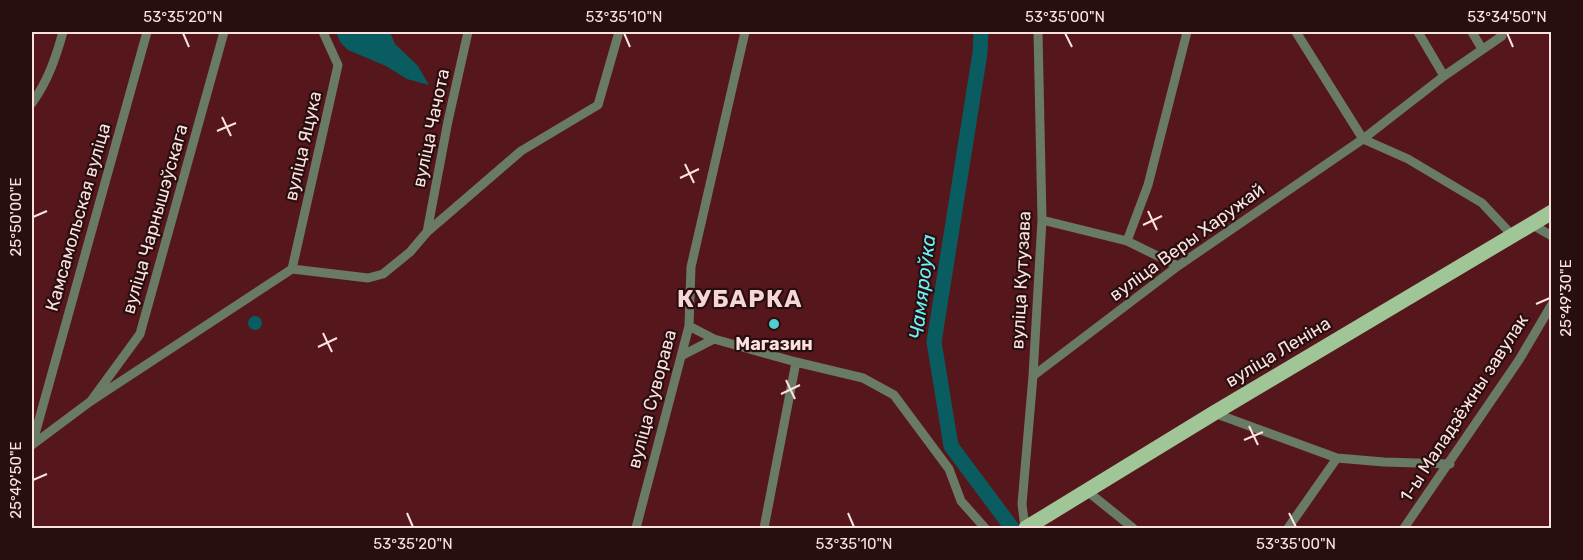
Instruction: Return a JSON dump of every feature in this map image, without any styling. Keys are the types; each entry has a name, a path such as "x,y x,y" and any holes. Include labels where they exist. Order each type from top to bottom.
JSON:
{"main road":[{"name":"вуліца Леніна","path":"1026,528 1551,212"}],"street":[{"path":"32,103 54,62 63,32"},
{"name":"Камсамольская вуліца","path":"32,446 147,32"},
{"name":"вуліца Чарнышэўскага","path":"91,401 140,334 224,32"},
{"name":"вуліца Яцука","path":"292,269 338,65 323,32"},
{"name":"вуліца Чачота","path":"427,232 468,32"},
{"path":"292,269 368,278 383,274 396,266 427,232 521,151 598,105 619,32"},
{"name":"вуліца Суворава","path":"636,528 689,326 691,267 745,32"},
{"name":"вуліца Кутузава","path":"1026,528 1022,504 1034,376 1042,220 1038,32"},
{"path":"1127,241 1148,185 1187,32"},
{"path":"1296,32 1364,139 1408,159 1482,203 1512,235"},
{"path":"1418,32 1444,76"},
{"path":"1472,32 1482,49"},
{"name":"вуліца Веры Харужай","path":"1034,376 1178,266 1364,139 1444,76 1502,36"},
{"path":"1042,220 1127,241 1178,266"},
{"path":"1531,224 1551,236"},
{"name":"вуліца Чарнышэўскага","path":"32,446 91,401 292,269"},
{"name":"1-ы Маладзёжны завулак","path":"1404,528 1450,464 1518,360 1551,304"},
{"path":"689,326 714,339 863,378 894,395 949,469 961,501 985,528"},
{"path":"681,356 714,339"},
{"path":"764,528 796,362"},
{"path":"1214,413 1337,458 1450,464"},
{"path":"1288,528 1337,458"},
{"path":"1087,491 1133,528"}],"water":[{"path":"336,32 390,32 395,44 418,66 429,85 407,79 386,66 348,50 340,42"},
{"path":"252,316 258,316 262,323 258,330 252,330 248,326 248,320"}],"waterway":[{"name":"Чамяроўка","path":"981,32 980,53 934,342 951,446 1012,528"}],"place":[{"name":"Магазин","path":"774,324"}],"district":[{"name":"КУБАРКА","path":"740,299"}]}
